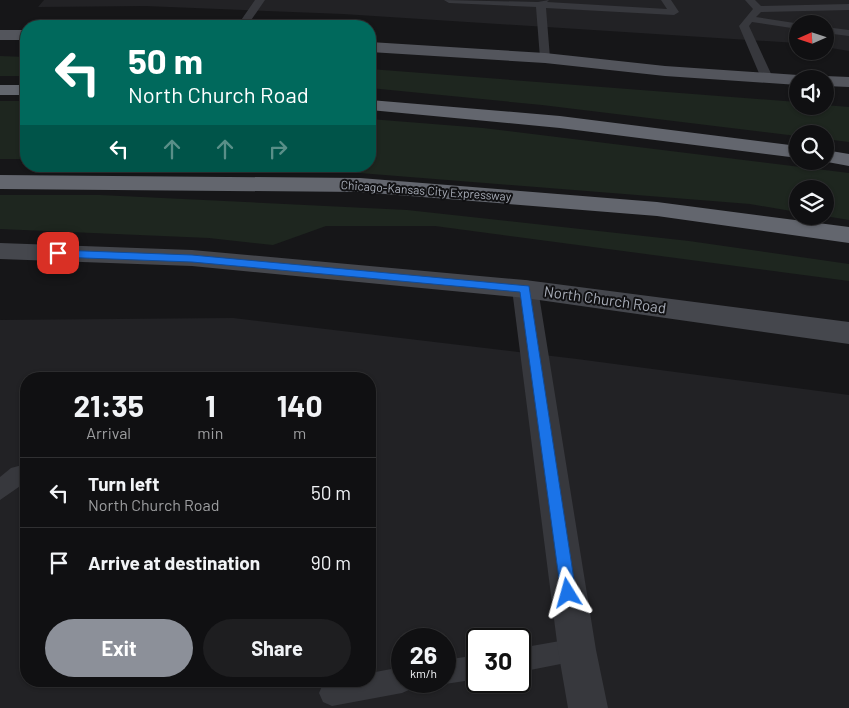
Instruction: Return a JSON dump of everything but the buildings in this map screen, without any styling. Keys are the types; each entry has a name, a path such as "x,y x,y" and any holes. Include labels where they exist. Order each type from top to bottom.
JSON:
{"highway":[{"path":"0,90 20,90"},
{"path":"376,106 560,122 789,151"},
{"path":"834,158 849,160"},
{"name":"Chicago-Kansas City Expressway","path":"0,182 360,185 657,209 849,235"}],"main road":[{"path":"0,35 20,35"},
{"path":"376,47 545,58 789,79"},
{"path":"834,81 849,82"},
{"name":"North Church Road","path":"0,251 192,258 525,289 849,334"}],"street":[{"path":"525,289 577,650 588,708"}],"lane":[{"path":"246,20 260,0"},
{"path":"449,0 542,2 674,12 666,0"},
{"path":"750,0 758,9 849,7"},
{"path":"542,2 545,58"},
{"path":"758,9 744,26 767,78"},
{"path":"750,19 789,25"},
{"path":"834,31 849,33"},
{"path":"0,490 20,475"},
{"path":"531,658 577,650"},
{"path":"376,685 391,682"},
{"path":"331,694 366,687"}],"shaded area":[{"path":"44,0 849,0 849,51 834,48 834,15 789,15 789,42 343,14 145,6 38,7"},
{"path":"0,56 20,57 20,76 0,76"},
{"path":"376,69 789,101 789,115 834,115 834,106 849,107 849,142 834,140 834,125 789,125 789,135 542,105 376,89"},
{"path":"0,101 20,101 20,159 0,159"},
{"path":"376,119 483,128 789,166 789,170 825,170 849,173 849,220 834,218 834,180 789,180 789,211 750,204 347,172 376,172"},
{"path":"0,195 100,195 407,210 689,241 849,264 849,281 435,226 326,226 273,245 209,238 0,229"},
{"path":"233,318 577,359 849,395 849,708 0,708 0,320"}],"route":[{"path":"58,253 192,258 525,289 568,593"}]}
